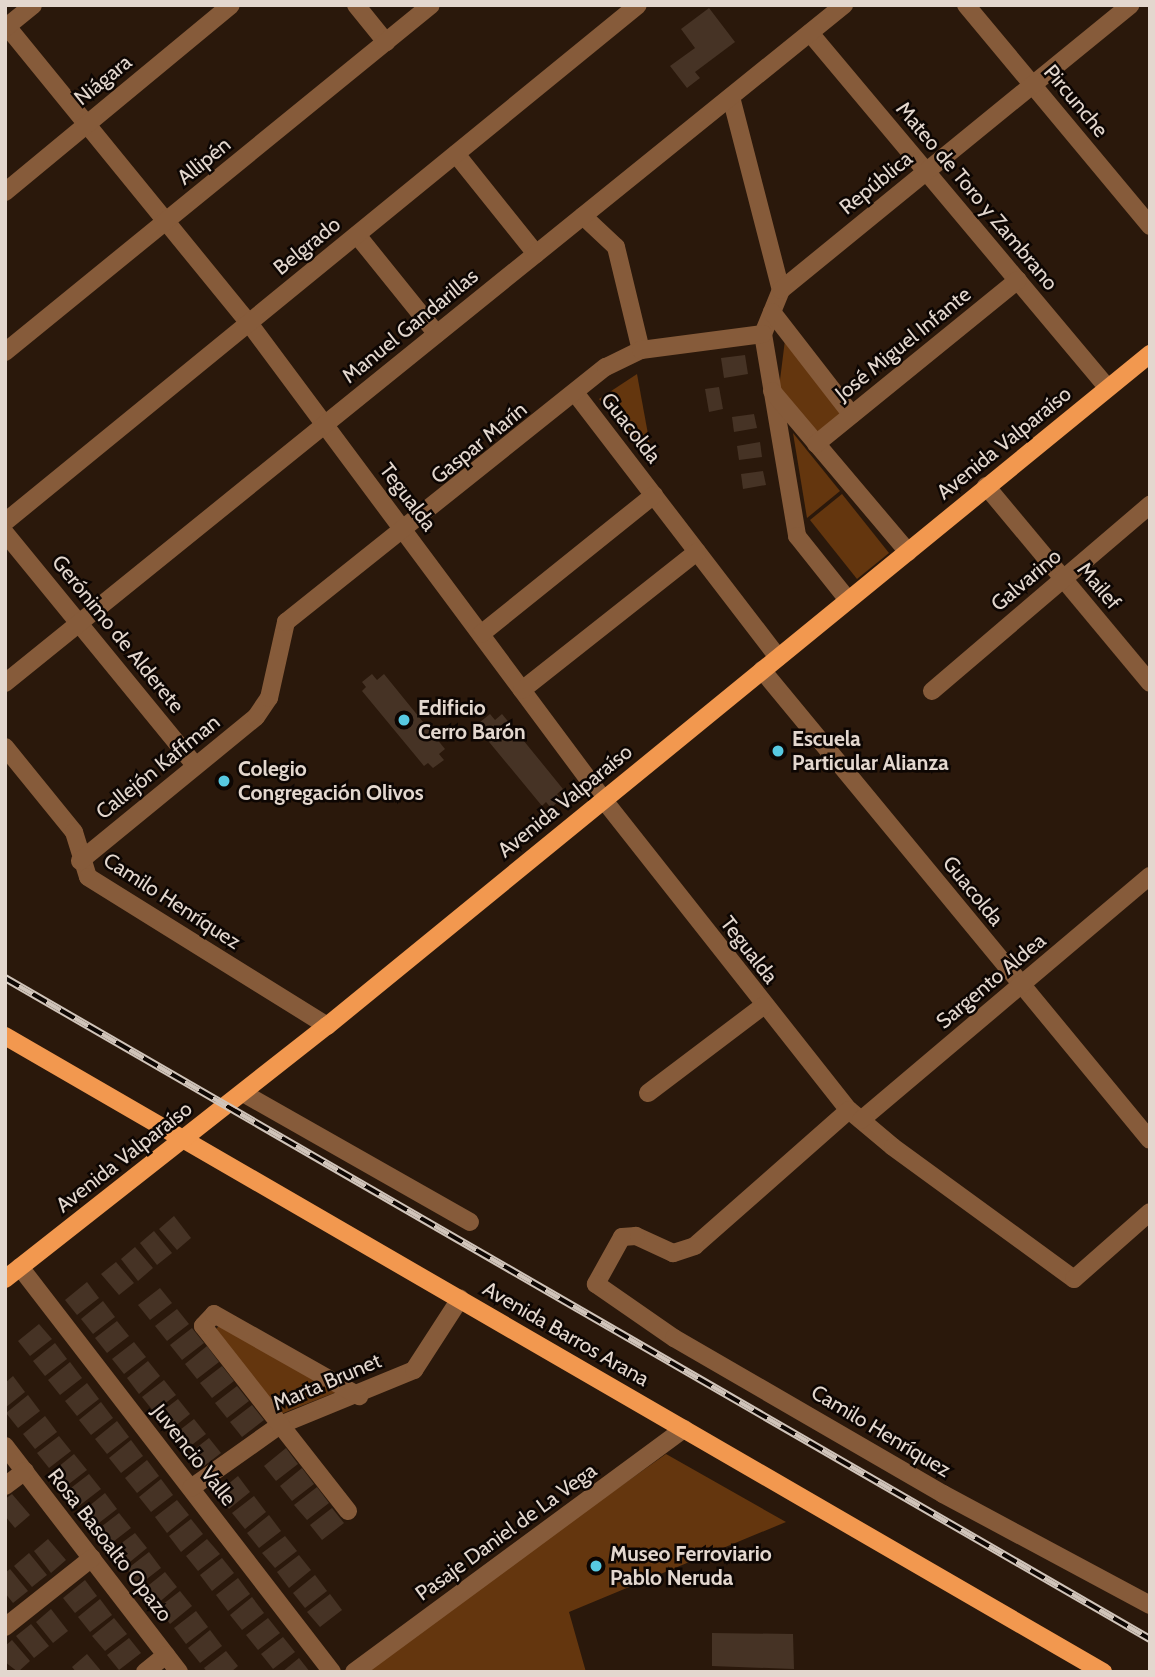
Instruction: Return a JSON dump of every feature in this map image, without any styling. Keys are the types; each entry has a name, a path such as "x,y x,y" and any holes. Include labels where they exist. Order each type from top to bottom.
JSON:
{"main road":[{"name":"Avenida Valparaíso","path":"5,1279 327,1026 1150,354"},
{"name":"Avenida Barros Arana","path":"5,1036 1103,1672"}],"street":[{"path":"6,27 33,5"},
{"name":"Niágara","path":"5,192 231,5"},
{"path":"356,5 386,42"},
{"name":"Allipén","path":"5,352 431,5"},
{"name":"Belgrado","path":"5,522 638,5"},
{"name":"Manuel Gandarillas","path":"5,683 844,5"},
{"name":"Pircunche","path":"966,5 1150,226"},
{"name":"República","path":"781,290 1130,5"},
{"name":"Tegualda","path":"6,27 249,323 603,799 763,1006 855,1115 1074,1279 1149,1212"},
{"name":"Mateo de Toro y Zambrano","path":"810,33 1108,388"},
{"path":"731,97 781,290 763,334 770,389 797,536 848,600"},
{"path":"456,154 536,254"},
{"path":"583,216 616,247 640,350"},
{"path":"357,235 437,334"},
{"name":"José Miguel Infante","path":"816,444 1018,280"},
{"path":"772,312 852,415"},
{"name":"Gaspar Marín","path":"264,706 286,622 606,368 640,350 763,334"},
{"path":"770,389 908,552"},
{"name":"Guacolda","path":"576,394 778,657"},
{"name":"Mailef","path":"986,486 1150,683"},
{"path":"481,634 654,495"},
{"name":"Galvarino","path":"932,691 1150,505"},
{"name":"Gerónimo de Alderete","path":"5,533 195,765"},
{"path":"522,690 697,552"},
{"name":"Guacolda","path":"762,670 1150,1140"},
{"name":"Callejón Kaffman","path":"80,861 264,706"},
{"name":"Camilo Henríquez","path":"5,747 74,832 80,861 88,877 327,1026"},
{"name":"Sargento Aldea","path":"596,1284 622,1237 636,1236 673,1253 695,1246 855,1115 1021,986 1150,876"},
{"name":"Tegualda","path":"648,1093 763,1006"},
{"path":"243,1093 470,1222"},
{"name":"Juvencio Valle","path":"20,1268 332,1672"},
{"name":"Camilo Henríquez","path":"596,1284 674,1338 943,1494 1150,1605"},
{"name":"Marta Brunet","path":"191,1488 280,1425 359,1396 414,1370 460,1299"},
{"path":"348,1511 203,1325 214,1314 359,1396"},
{"name":"Pasaje Daniel de La Vega","path":"354,1672 684,1429"},
{"name":"Rosa Basoalto Opazo","path":"5,1446 179,1672"},
{"path":"5,1486 25,1471"},
{"path":"5,1627 92,1558"},
{"path":"145,1672 166,1655"}],"shaded area":[{"path":"785,340 849,419 822,441 779,388"},
{"path":"637,374 654,467 599,399"},
{"path":"793,433 840,491 807,518"},
{"path":"842,494 889,553 857,579 810,520"},
{"path":"221,1324 339,1391 281,1414 215,1330"},
{"name":"Museo Ferroviario Pablo Neruda","path":"666,1454 786,1522 569,1612 586,1672 358,1672"}],"building":[{"path":"709,8 735,42 695,72 700,78 687,88 670,66 695,48 681,29"},
{"path":"745,355 748,374 724,378 721,358"},
{"path":"719,387 723,409 709,412 705,389"},
{"path":"754,414 757,428 734,432 732,417"},
{"path":"760,442 762,457 739,460 737,446"},
{"path":"763,471 766,485 743,489 741,474"},
{"name":"Edificio Cerro Barón","path":"372,674 377,680 384,674 445,749 439,754 444,760 433,768 428,763 424,766 362,691 366,687 362,682"},
{"path":"490,714 495,720 502,714 563,789 557,794 561,799 551,808 546,802 542,806 480,731 485,727 480,722"},
{"path":"174,1216 191,1238 177,1250 159,1229"},
{"path":"154,1231 172,1253 157,1265 140,1243"},
{"path":"135,1247 153,1268 138,1281 121,1259"},
{"path":"116,1262 134,1283 119,1295 101,1274"},
{"path":"87,1282 99,1298 77,1315 65,1300"},
{"path":"160,1288 172,1303 150,1320 138,1305"},
{"path":"103,1301 115,1317 93,1334 81,1319"},
{"path":"177,1309 189,1324 167,1341 155,1326"},
{"path":"117,1321 129,1336 107,1353 95,1338"},
{"path":"39,1324 52,1339 30,1356 18,1341"},
{"path":"192,1328 204,1343 182,1360 170,1345"},
{"path":"134,1342 146,1357 124,1374 112,1359"},
{"path":"55,1343 67,1359 45,1376 33,1361"},
{"path":"207,1346 219,1362 197,1379 185,1364"},
{"path":"148,1361 160,1376 139,1394 127,1378"},
{"path":"70,1362 82,1378 60,1395 48,1380"},
{"path":"222,1366 234,1381 212,1398 200,1383"},
{"path":"13,1376 25,1392 5,1408 5,1383"},
{"path":"164,1380 176,1395 154,1412 142,1397"},
{"path":"87,1383 99,1399 77,1416 65,1401"},
{"path":"237,1386 249,1401 227,1418 215,1403"},
{"path":"28,1395 40,1411 18,1428 6,1413"},
{"path":"178,1399 190,1414 168,1432 156,1416"},
{"path":"101,1402 113,1418 91,1435 79,1420"},
{"path":"252,1405 264,1420 242,1437 230,1422"},
{"path":"45,1416 57,1432 35,1449 23,1434"},
{"path":"194,1419 206,1434 184,1451 172,1436"},
{"path":"117,1421 129,1437 107,1454 95,1439"},
{"path":"59,1436 71,1451 49,1468 37,1453"},
{"path":"209,1438 221,1453 199,1470 187,1455"},
{"path":"131,1440 143,1456 121,1473 109,1458"},
{"path":"286,1448 298,1464 276,1481 264,1466"},
{"path":"74,1454 87,1470 65,1487 52,1472"},
{"path":"147,1460 159,1476 137,1493 125,1478"},
{"path":"302,1468 314,1484 292,1501 280,1486"},
{"path":"89,1474 101,1489 79,1506 67,1491"},
{"path":"238,1476 250,1492 229,1509 216,1494"},
{"path":"161,1479 173,1495 151,1512 139,1497"},
{"path":"317,1487 329,1503 307,1520 294,1505"},
{"path":"105,1493 117,1509 95,1526 83,1511"},
{"path":"12,1494 30,1515 15,1528 5,1516 5,1499"},
{"path":"254,1496 266,1512 245,1529 232,1513"},
{"path":"177,1500 189,1515 167,1533 155,1517"},
{"path":"332,1508 344,1523 322,1540 310,1525"},
{"path":"119,1513 131,1528 109,1545 97,1530"},
{"path":"269,1515 281,1531 259,1548 247,1533"},
{"path":"191,1519 203,1534 181,1552 169,1536"},
{"path":"135,1533 147,1548 125,1566 112,1550"},
{"path":"285,1536 297,1551 275,1568 262,1553"},
{"path":"48,1539 66,1560 51,1573 34,1551"},
{"path":"207,1539 220,1554 198,1571 186,1556"},
{"path":"149,1552 161,1568 139,1585 127,1569"},
{"path":"29,1553 47,1575 32,1587 14,1566"},
{"path":"299,1555 311,1570 289,1588 277,1572"},
{"path":"222,1558 234,1573 212,1591 200,1575"},
{"path":"10,1569 28,1591 13,1603 5,1593 5,1573"},
{"path":"165,1572 177,1587 156,1605 144,1589"},
{"path":"315,1575 327,1591 305,1608 293,1593"},
{"path":"238,1578 250,1594 228,1611 216,1595"},
{"path":"85,1580 97,1596 75,1613 63,1598"},
{"path":"180,1591 192,1606 170,1624 158,1608"},
{"path":"330,1594 342,1610 320,1627 307,1612"},
{"path":"252,1597 264,1613 242,1630 230,1615"},
{"path":"100,1599 112,1615 90,1632 78,1617"},
{"path":"51,1609 68,1631 53,1643 36,1622"},
{"path":"196,1611 208,1627 186,1644 174,1628"},
{"path":"114,1618 127,1634 105,1651 92,1636"},
{"path":"268,1618 280,1633 258,1650 246,1635"},
{"path":"31,1624 49,1646 34,1658 16,1636"},
{"path":"210,1630 222,1646 200,1663 188,1648"},
{"path":"712,1633 793,1634 794,1669 712,1666"},
{"path":"283,1637 295,1652 273,1669 261,1654"},
{"path":"129,1638 141,1653 119,1670 107,1655"},
{"path":"12,1640 30,1661 18,1672 5,1662 5,1646"},
{"path":"226,1651 238,1666 231,1672 207,1672 204,1668"},
{"path":"87,1654 102,1672 76,1672 72,1667"},
{"path":"299,1658 310,1672 282,1672"}],"railway":[{"path":"5,978 1150,1639"}],"place":[{"name":"Edificio Cerro Barón","path":"404,720"},
{"name":"Escuela Particular Alianza","path":"778,751"},
{"name":"Colegio Congregación Olivos","path":"224,781"},
{"name":"Museo Ferroviario Pablo Neruda","path":"596,1566"}]}
